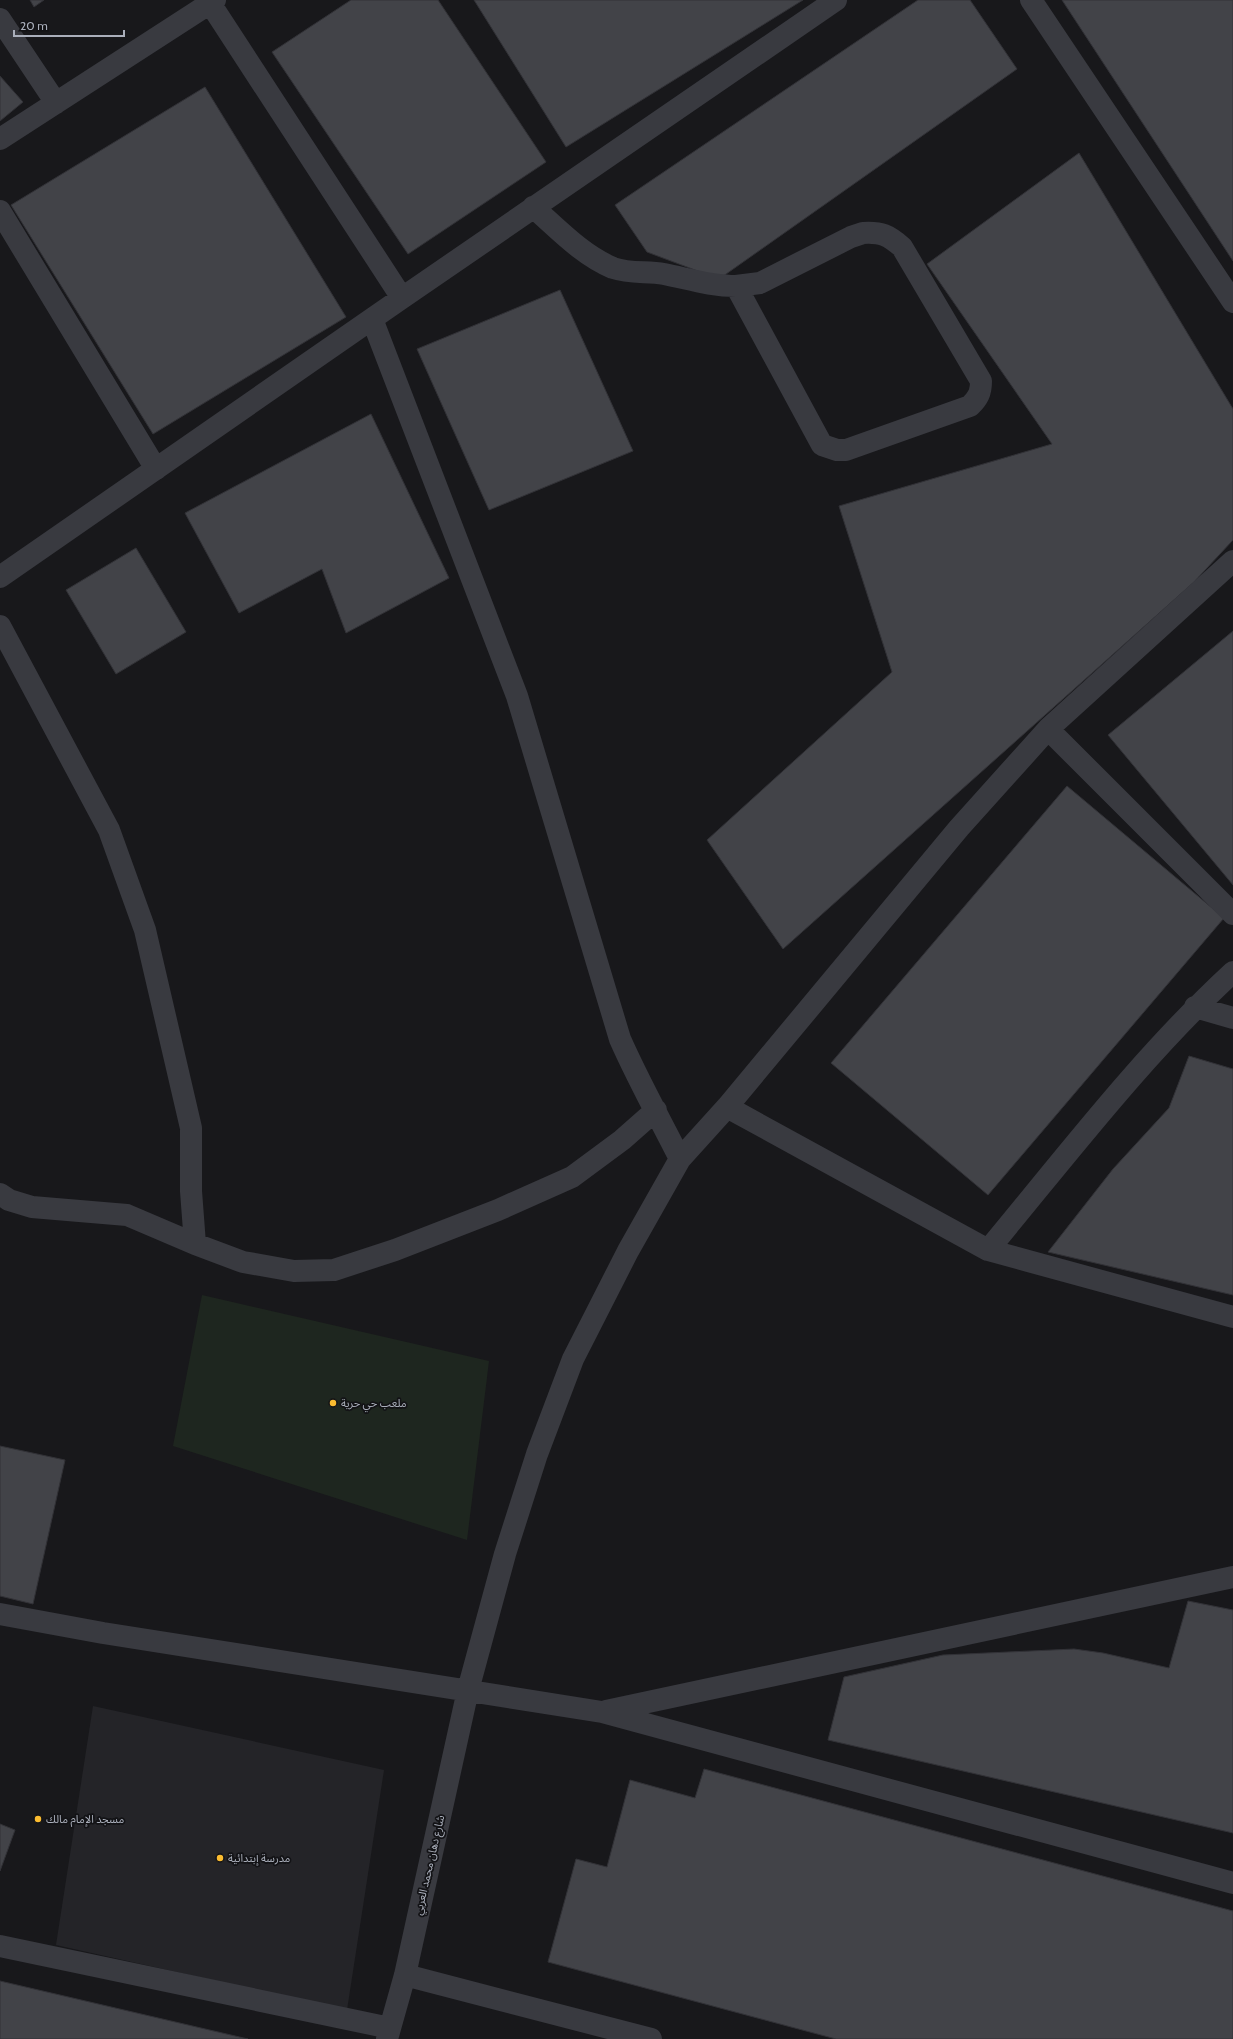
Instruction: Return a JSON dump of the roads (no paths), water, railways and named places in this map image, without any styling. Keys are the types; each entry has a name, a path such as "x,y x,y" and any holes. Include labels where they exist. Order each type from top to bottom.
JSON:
{"street":[{"path":"0,577 402,298 836,0"},
{"path":"1031,0 1233,302"},
{"path":"0,140 211,1 402,298"},
{"path":"0,19 56,104"},
{"path":"534,207 584,251 613,268 663,274 718,286 736,286 760,283 851,237 863,233 876,233 889,236 902,248 981,381 979,396 970,406 846,450 837,450 822,446 736,286"},
{"path":"0,210 156,469"},
{"path":"372,319 517,696 620,1039 642,1086 656,1110 680,1159"},
{"name":"شارع دهان محمد العربي","path":"389,2033 404,1975 468,1690 504,1554 536,1454 573,1359 628,1251 680,1159 727,1107 958,828 1048,729 1233,561"},
{"path":"0,626 110,830 145,930 191,1128 191,1191 195,1244"},
{"path":"1048,729 1233,914"},
{"path":"988,1250 1156,1048 1195,1007 1233,972"},
{"path":"1195,1007 1233,1018"},
{"path":"727,1107 988,1250 1233,1317"},
{"path":"0,1194 9,1200 32,1207 127,1215 242,1262 294,1271 334,1270 410,1244 498,1210 572,1177 622,1140 656,1110"},
{"path":"602,1712 1233,1577"},
{"path":"0,1614 103,1633 602,1712 1233,1883"},
{"path":"0,1946 389,2033"},
{"path":"404,1975 651,2039"}],"place":[{"name":"ملعب حي حرية","path":"333,1403"},
{"name":"مسجد الإمام مالك","path":"38,1819"},
{"name":"مدرسة إبتدائية","path":"220,1858"}]}
